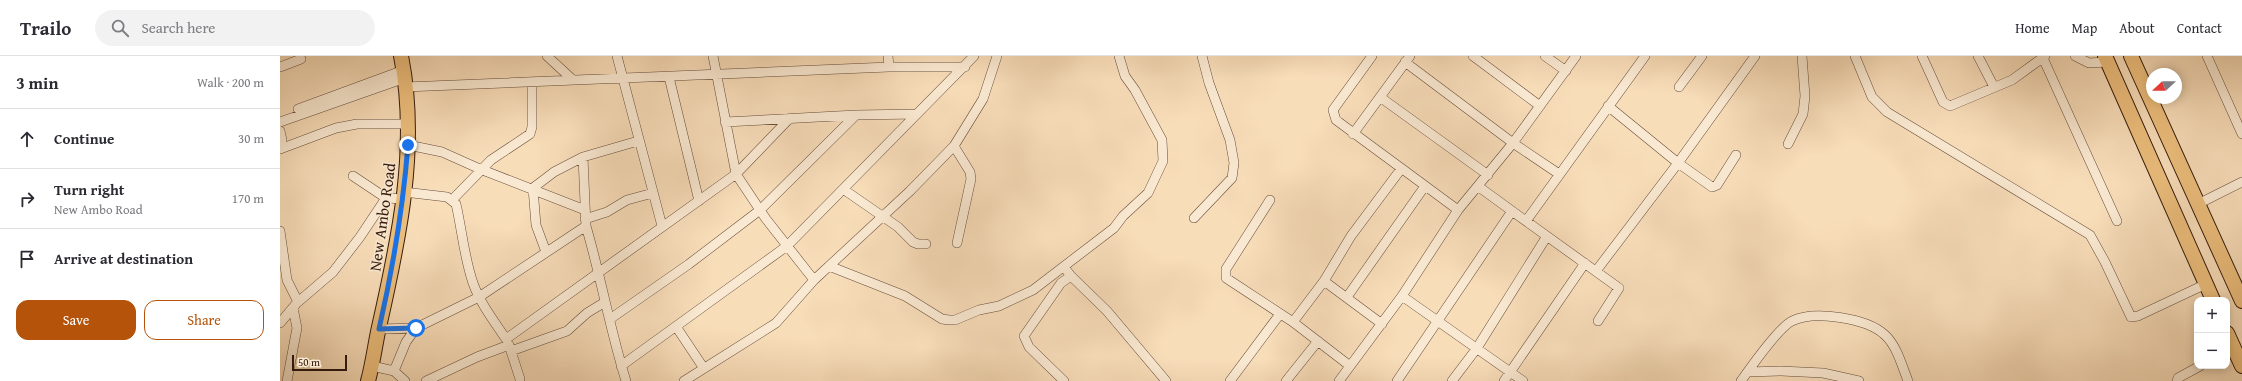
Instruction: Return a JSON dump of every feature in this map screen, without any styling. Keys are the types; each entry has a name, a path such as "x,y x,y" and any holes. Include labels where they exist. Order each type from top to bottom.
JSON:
{"main road":[{"name":"New Ambo Road","path":"368,381 389,285 404,195 408,124 405,79 401,56"},
{"path":"2131,56 2242,301"},
{"path":"2106,59 2212,297"},
{"path":"2230,349 2242,366"}],"street":[{"path":"547,56 573,80"},
{"path":"617,56 638,141 662,226"},
{"path":"713,56 736,174 760,210 814,280"},
{"path":"888,56 889,67"},
{"path":"621,366 677,328 787,246 965,67 974,56"},
{"path":"684,381 703,367 772,326 814,280 883,216 954,146 983,99 997,56"},
{"path":"830,266 905,296 942,319 949,320 1012,302 1033,290 1114,228 1122,216 1148,193 1163,161 1162,140 1135,90 1123,73 1119,56"},
{"path":"1194,218 1232,178 1234,163 1230,140 1209,83 1202,56"},
{"path":"1372,56 1333,110 1336,120 1458,210"},
{"path":"1473,56 1540,106"},
{"path":"1545,56 1566,70"},
{"path":"1339,381 1402,296 1458,210 1488,176 1576,56"},
{"path":"1526,221 1645,56"},
{"path":"1679,87 1702,56"},
{"path":"1596,271 1678,163 1755,56"},
{"path":"1788,144 1803,114 1804,96 1802,56"},
{"path":"1855,56 1872,97 1887,112 2090,235 2105,262 2131,317 2138,316 2206,284"},
{"path":"1922,56 1943,102 1947,106 1956,105 2012,80 2043,56 2117,221"},
{"path":"1978,56 1994,87"},
{"path":"2075,56 2089,63 2106,59"},
{"path":"2211,58 2242,134"},
{"path":"280,66 301,59"},
{"path":"1353,134 1408,59 1513,143 1559,174"},
{"path":"280,116 405,79 532,82 889,67 965,67"},
{"path":"669,77 699,201"},
{"path":"280,122 405,79"},
{"path":"452,200 480,169 530,134 532,127 532,82"},
{"path":"1380,97 1488,176"},
{"path":"1608,106 1678,163 1712,187 1717,185 1736,155"},
{"path":"725,122 856,115 917,114"},
{"path":"610,319 689,264 760,210 856,115"},
{"path":"509,345 600,272 736,174 790,118"},
{"path":"280,148 336,128 357,124 408,124"},
{"path":"280,131 282,140 280,148"},
{"path":"533,188 554,172 583,157 638,141"},
{"path":"408,145 442,152 480,169 533,188 586,218"},
{"path":"954,146 970,172 971,179 957,243"},
{"path":"583,157 586,218 600,272 605,302 626,381"},
{"path":"1293,322 1324,281 1351,236 1401,168"},
{"path":"353,176 386,198 404,195 447,197 456,204 465,253 473,283 479,298 509,345 520,379"},
{"path":"2198,204 2242,182"},
{"path":"1347,297 1425,186"},
{"path":"1479,187 1619,288 1598,321"},
{"path":"533,188 536,225 546,252"},
{"path":"843,189 883,216 913,242 918,244 926,244"},
{"path":"379,329 416,328 479,298 546,252 586,218 607,212 627,200 653,193"},
{"path":"281,319 333,272 360,237 386,198"},
{"path":"1270,200 1226,269 1226,278 1293,322 1350,366"},
{"path":"1397,381 1512,211"},
{"path":"280,231 287,280 295,305 297,328 287,381"},
{"path":"1452,381 1477,348 1547,236"},
{"path":"1504,381 1585,263"},
{"path":"1064,267 1071,276 1108,311 1166,381"},
{"path":"1064,381 1029,347 1024,336 1061,283 1071,276"},
{"path":"1324,281 1382,324"},
{"path":"1402,296 1523,381"},
{"path":"426,381 477,357 509,345 567,332 587,313 605,302"},
{"path":"1230,381 1280,314"},
{"path":"1741,381 1791,321 1815,315 1854,320 1876,328 1890,342 1908,381"},
{"path":"394,371 406,342 416,328"},
{"path":"677,328 703,367"},
{"path":"1286,381 1318,341"},
{"path":"372,366 394,371 405,381"},
{"path":"2177,381 2178,378 2194,369"},
{"path":"1748,372 1781,371 1823,373 1859,381"}],"route":[{"path":"408,145 404,199 398,239 379,329 416,328"}]}
